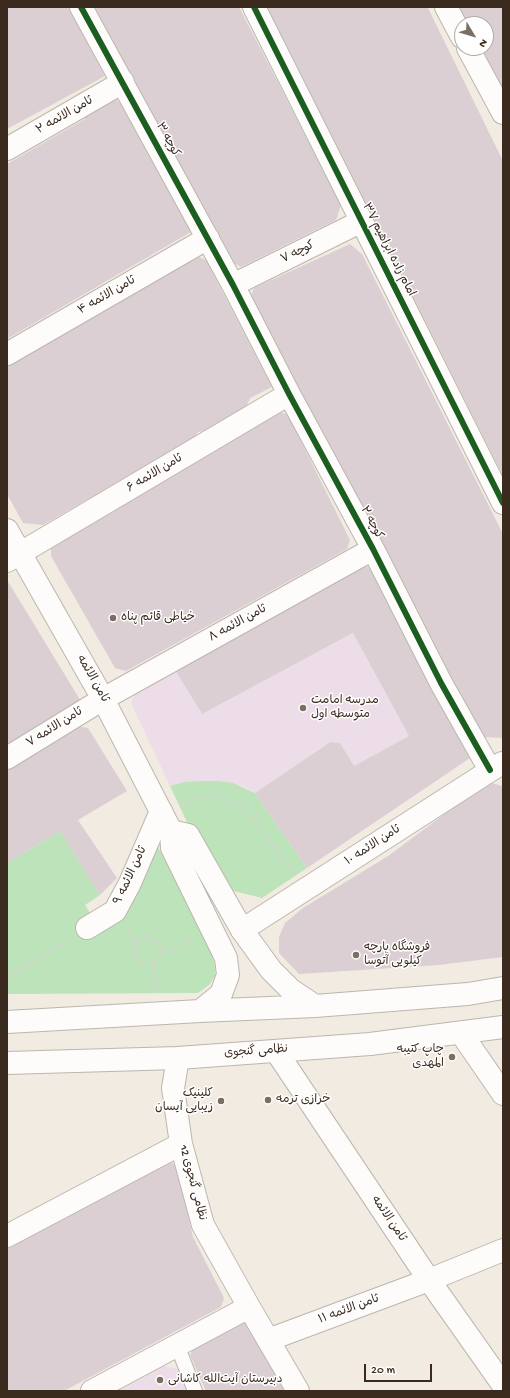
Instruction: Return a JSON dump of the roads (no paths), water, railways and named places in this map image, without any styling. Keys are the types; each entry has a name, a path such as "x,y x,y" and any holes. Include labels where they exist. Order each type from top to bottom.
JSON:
{"street":[{"name":"کوچه ۳","path":"82,7 233,285"},
{"name":"امام زاده ابراهیم ۳۷","path":"254,7 503,503"},
{"path":"446,7 454,22"},
{"path":"473,56 502,108"},
{"name":"ثامن الائمه ۲","path":"7,149 123,82"},
{"name":"کوچه ۷","path":"233,285 362,221"},
{"name":"ثامن الائمه ۴","path":"7,354 208,238"},
{"name":"کوچه ۲","path":"233,285 289,394 373,549 441,683 497,766"},
{"name":"ثامن الائمه ۶","path":"13,558 289,394"},
{"name":"ثامن الائمه","path":"7,530 13,558 103,699 161,811 171,831 172,848 226,958 228,975 221,994 200,1011"},
{"name":"ثامن الائمه ۸","path":"103,699 373,549"},
{"name":"ثامن الائمه ۷","path":"7,758 103,699"},
{"name":"ثامن الائمه ۱۰","path":"242,930 497,766"},
{"name":"ثامن الائمه ۹","path":"87,928 115,911 130,883 161,811"},
{"path":"171,831 188,835 242,930 271,970 291,990 315,1006"},
{"path":"7,1022 315,1006 468,994 503,988"},
{"name":"نظامی گنجوی","path":"7,1063 178,1058 276,1051 370,1044 503,1027"},
{"path":"461,1033 503,1094"},
{"name":"ثامن الائمه","path":"276,1051 429,1280 503,1385"},
{"name":"نظامی گنجوی 12","path":"178,1058 173,1088 181,1144 204,1225 249,1307 298,1391"},
{"path":"7,1236 181,1144"},
{"name":"ثامن الائمه ۱۱","path":"268,1340 429,1280 503,1250"},
{"path":"92,1391 249,1307"}],"lane":[{"path":"177,1345 194,1391"}],"place":[{"name":"خیاطی قائم پناه","path":"113,618"},
{"name":"مدرسه امامت متوسطه اول","path":"303,708"},
{"name":"فروشگاه پارچه کیلویی آتوسا","path":"356,955"},
{"name":"چاپ‌ کتیبه المهدی","path":"452,1057"},
{"name":"خرازی ترمه","path":"268,1100"},
{"name":"کلینیک زیبایی آیسان","path":"221,1101"},
{"name":"دبیرستان آیت‌الله کاشانی","path":"160,1380"}]}
